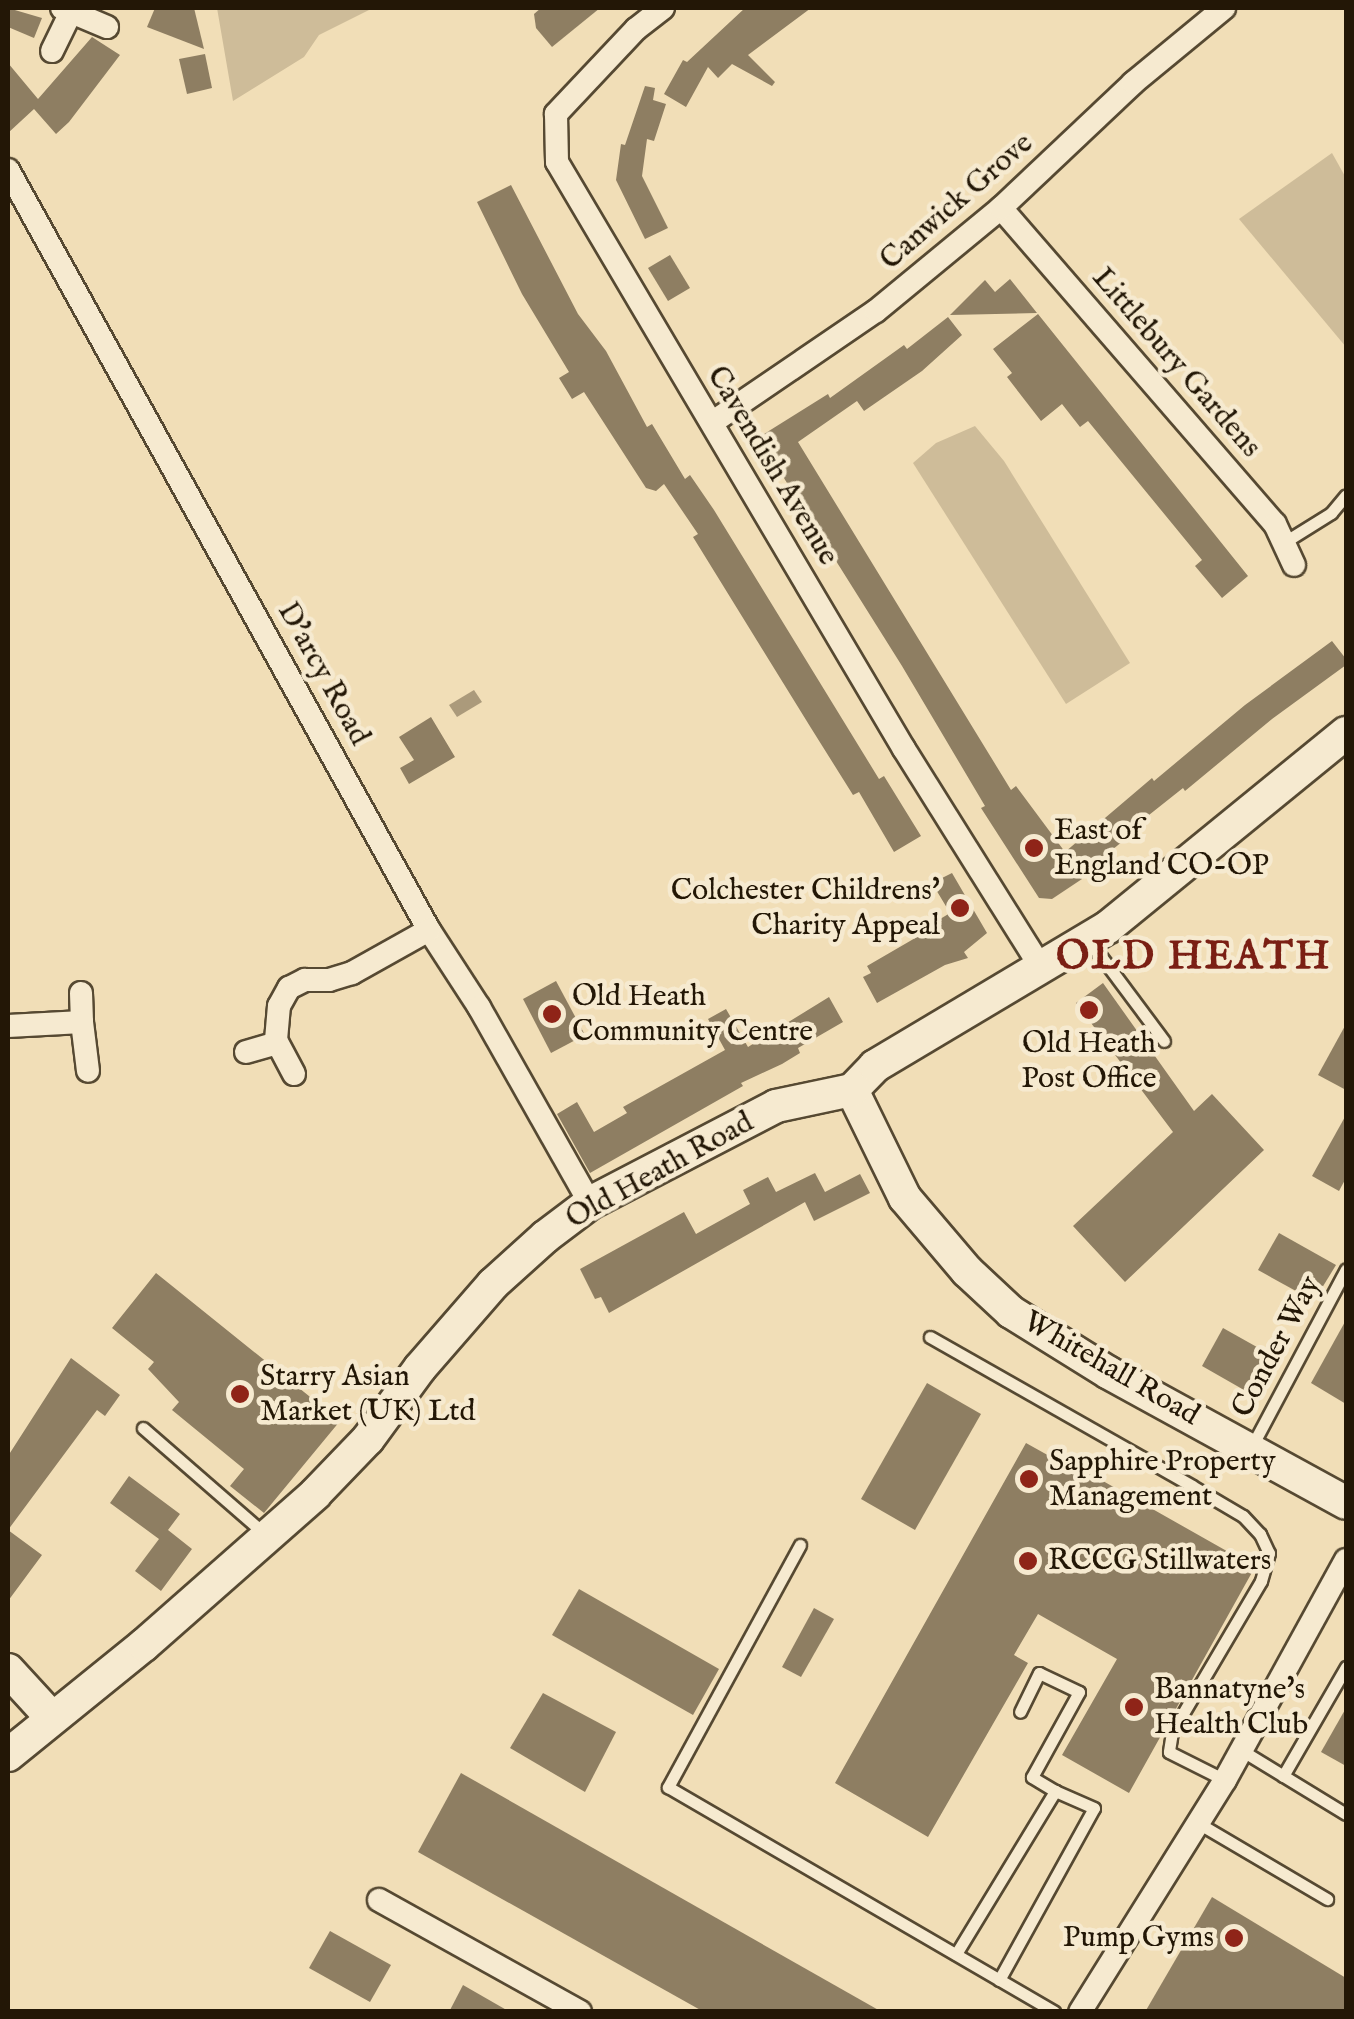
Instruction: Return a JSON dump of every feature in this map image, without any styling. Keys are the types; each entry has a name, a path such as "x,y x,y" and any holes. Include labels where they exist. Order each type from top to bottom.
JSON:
{"street":[{"name":"Cavendish Avenue","path":"663,8 636,29 556,114 557,162 614,265 713,422 904,749 1042,970"},
{"name":"Canwick Grove","path":"713,422 876,311 1001,208 1133,84 1224,8"},
{"path":"52,51 66,10 106,27"},
{"name":"D'arcy Road","path":"8,170 429,930 479,1007 590,1203"},
{"name":"Littlebury Gardens","path":"1001,208 1276,524 1294,565"},
{"name":"Old Heath Road","path":"8,1756 269,1538 368,1439 420,1368 493,1284 590,1203 776,1106 852,1090 875,1066 1088,940 1346,734"},
{"path":"246,1052 277,1043 280,1006 289,988 352,973 429,930"},
{"path":"81,993 88,1071"},
{"path":"8,1026 82,1022"},
{"path":"276,1040 294,1074"},
{"name":"Whitehall Road","path":"852,1090 905,1198 966,1271 1011,1312 1093,1364 1346,1503"},
{"path":"1080,2012 1225,1780 1346,1560"},
{"path":"8,1670 52,1718"},
{"path":"379,1900 580,2012"}],"lane":[{"path":"1283,544 1331,513 1346,494"},
{"path":"1088,940 1164,1041"},
{"name":"Conder Way","path":"1250,1448 1346,1269"},
{"path":"930,1336 1243,1516 1260,1534 1269,1553 1261,1580 1172,1732 1168,1752 1225,1780"},
{"path":"143,1428 269,1538"},
{"path":"800,1545 668,1786 1054,2012"},
{"path":"1284,1776 1346,1667"},
{"path":"999,1980 1094,1808 1032,1777 1079,1692 1039,1673 1020,1712"},
{"path":"1241,1750 1346,1814"},
{"path":"956,1954 1054,1791"},
{"path":"1198,1823 1327,1899"}],"shaded area":[{"path":"217,8 373,8 319,35 304,57 233,101"},
{"path":"1332,153 1346,178 1346,347 1239,219"},
{"path":"975,426 1004,461 1130,663 1066,704 913,463 936,443"},
{"path":"474,690 482,702 457,717 449,705"}],"building":[{"path":"8,8 42,18 34,38 8,27"},
{"path":"155,8 194,8 204,49 147,27"},
{"path":"541,8 600,8 552,47 536,28 534,14"},
{"path":"745,8 811,8 748,55 775,82 772,86 732,64 718,78 708,67 686,107 664,94 683,60 687,62"},
{"path":"92,37 120,55 69,122 56,134 34,109 8,133 8,63 38,99"},
{"path":"205,54 212,88 187,94 179,59"},
{"path":"645,86 655,88 653,100 666,104 654,141 647,139 642,176 668,228 645,239 616,180 621,144 625,145"},
{"path":"511,185 578,314 606,351 647,427 652,424 685,479 690,475 714,510 879,779 884,776 921,836 894,852 859,792 853,795 811,728 693,537 698,534 664,484 656,491 646,488 584,392 572,399 559,378 569,372 522,294 477,202"},
{"path":"670,255 690,288 668,301 648,268"},
{"path":"1010,279 1037,313 950,315 985,280 995,292"},
{"path":"1038,314 1248,576 1222,598 1195,566 1202,560 1088,421 1080,427 1062,404 1041,421 1007,377 1012,373 993,349"},
{"path":"948,317 962,335 922,371 864,411 857,401 798,442 1011,790 1016,786 1065,852 1152,778 1154,781 1245,705 1332,641 1346,659 1346,665 1120,838 1123,841 1080,876 1082,879 1052,899 1039,898 981,808 985,806 902,666 777,467 781,465 764,434 828,394 830,398 904,345 907,349"},
{"path":"431,717 455,757 409,784 400,768 414,760 399,737"},
{"path":"952,873 987,933 964,952 968,958 945,965 877,1003 863,977 871,973 867,966 929,930 927,927 950,913 932,883"},
{"name":"Old Heath Community Centre","path":"556,981 585,1035 551,1053 523,999"},
{"path":"1103,983 1194,1111 1212,1094 1264,1150 1125,1282 1073,1226 1173,1132 1076,1003"},
{"path":"829,997 843,1022 798,1048 800,1053 782,1064 741,1083 743,1086 590,1173 557,1114 577,1102 594,1132 627,1113 623,1107 725,1050 708,1019 726,1009 748,1047"},
{"path":"1346,1024 1346,1090 1318,1075"},
{"path":"1346,1115 1346,1178 1339,1191 1312,1176"},
{"path":"815,1173 825,1192 860,1174 870,1193 814,1221 805,1202 609,1313 601,1297 595,1299 580,1269 684,1212 696,1234 750,1204 743,1190 768,1177 776,1192"},
{"path":"1279,1233 1336,1265 1314,1301 1258,1270"},
{"name":"Starry Asian Market (UK) Ltd","path":"156,1273 340,1421 264,1513 230,1486 244,1469 172,1410 179,1402 148,1369 154,1362 112,1328"},
{"path":"1346,1320 1346,1404 1311,1383"},
{"path":"1223,1328 1280,1360 1258,1398 1202,1366"},
{"path":"71,1358 120,1395 105,1416 97,1410 8,1530 8,1456"},
{"path":"927,1383 981,1414 915,1530 861,1499"},
{"path":"1026,1443 1078,1472 1080,1468 1255,1567 1129,1793 1062,1755 1117,1659 1038,1614 1014,1655 1028,1663 928,1837 835,1783"},
{"path":"129,1476 180,1514 168,1530 192,1549 161,1591 135,1571 159,1539 110,1503"},
{"path":"8,1530 42,1555 8,1601"},
{"path":"579,1589 719,1669 693,1715 552,1635"},
{"path":"814,1608 834,1619 801,1677 782,1667"},
{"path":"543,1693 616,1732 585,1792 510,1748"},
{"path":"1346,1708 1346,1766 1321,1752"},
{"path":"461,1773 882,2012 704,2012 418,1852"},
{"name":"Pump Gyms","path":"1212,1897 1346,1978 1346,2012 1145,2012"},
{"path":"330,1931 391,1965 370,2002 309,1968"},
{"path":"463,1985 510,2012 449,2012"}],"place":[{"name":"East of England CO-OP","path":"1034,848"},
{"name":"Colchester Childrens' Charity Appeal","path":"960,908"},
{"name":"Old Heath Post Office","path":"1089,1010"},
{"name":"Old Heath Community Centre","path":"552,1014"},
{"name":"Starry Asian Market (UK) Ltd","path":"240,1394"},
{"name":"Sapphire Property Management","path":"1029,1479"},
{"name":"RCCG Stillwaters","path":"1028,1561"},
{"name":"Bannatyne's Health Club","path":"1134,1707"},
{"name":"Pump Gyms","path":"1234,1938"}],"district":[{"name":"OLD HEATH","path":"1194,958"}]}
